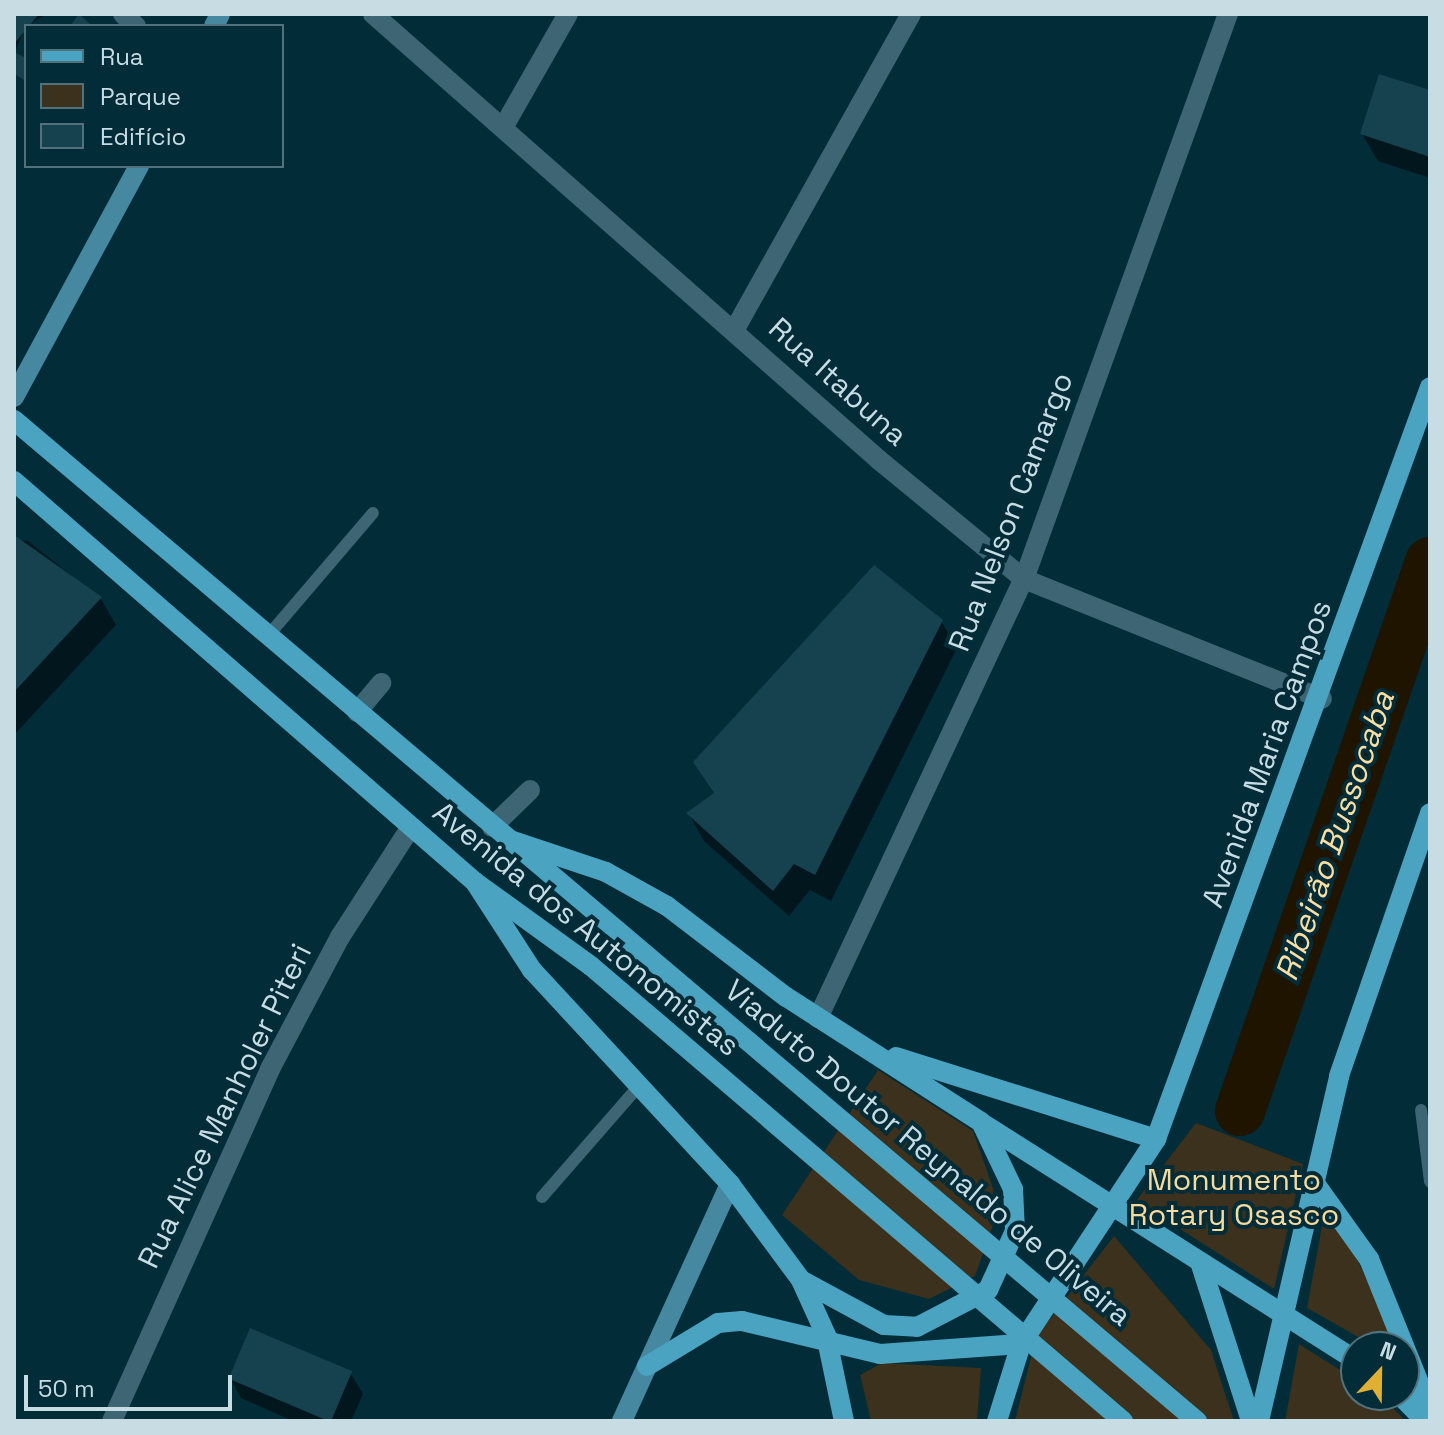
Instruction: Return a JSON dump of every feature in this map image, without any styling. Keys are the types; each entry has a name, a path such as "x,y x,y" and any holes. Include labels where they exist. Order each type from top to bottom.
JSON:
{"main road":[{"path":"14,397 138,168"},
{"name":"Avenida Maria Campos","path":"997,1421 1021,1344 1156,1139 1322,699 1430,387"},
{"name":"Avenida dos Autonomistas","path":"14,420 267,637 620,932"},
{"name":"Avenida dos Autonomistas","path":"14,481 475,882 591,966 1123,1421"},
{"path":"1259,1421 1287,1320 1339,1076 1430,813"},
{"path":"500,833 606,872 655,899 818,1018 874,1050 1111,1207 1340,1351"},
{"path":"475,882 532,970 730,1184 801,1280 826,1335 844,1421"},
{"name":"Viaduto Doutor Reynaldo de Oliveira","path":"620,932 1197,1421"},
{"path":"874,1050 1156,1139"},
{"path":"801,1280 884,1325 917,1327 988,1290 1015,1231 1013,1189 981,1122"},
{"path":"1314,1182 1369,1259 1430,1410"},
{"path":"622,1421 730,1184"},
{"path":"1201,1265 1251,1421"},
{"path":"647,1366 718,1323 780,1324 826,1335 880,1354 912,1356 1021,1344"}],"street":[{"name":"Rua Itabuna","path":"373,14 1024,579 1322,699"},
{"path":"504,126 568,14"},
{"path":"735,329 911,14"},
{"name":"Rua Nelson Camargo","path":"818,1018 1024,579 1228,14"},
{"path":"357,712 381,683"},
{"path":"500,833 530,790"},
{"name":"Rua Alice Manholer Piteri","path":"112,1421 270,1069 340,937 411,827"}],"lane":[{"path":"267,637 373,513"},
{"path":"542,1197 639,1086"},
{"path":"1421,1110 1430,1181"}],"green space":[{"path":"878,1070 973,1131 993,1188 993,1225 975,1276 929,1299 859,1280 782,1215"},
{"name":"Monumento Rotary Osasco","path":"1196,1123 1303,1164 1274,1289 1136,1201"},
{"path":"1324,1215 1343,1229 1391,1331 1348,1331 1307,1308"},
{"path":"1114,1236 1211,1350 1234,1421 1015,1421 1036,1337"},
{"path":"1299,1344 1340,1370 1340,1411 1396,1411 1406,1421 1285,1421"},
{"path":"882,1363 981,1368 977,1421 871,1421 860,1375"}],"building":[{"path":"14,14 39,14 31,24 24,24 24,32 14,44"},
{"path":"79,14 90,24 72,24"},
{"path":"14,52 24,57 24,80 14,74"},
{"path":"1379,74 1430,90 1430,157 1360,134"},
{"path":"14,535 102,597 14,692"},
{"path":"874,565 943,620 815,875 794,864 773,891 686,813 714,793 693,762"},
{"path":"250,1328 352,1371 331,1421 229,1379"}],"waterway":[{"name":"Ribeirão Bussocaba","path":"1240,1111 1430,562"}]}
